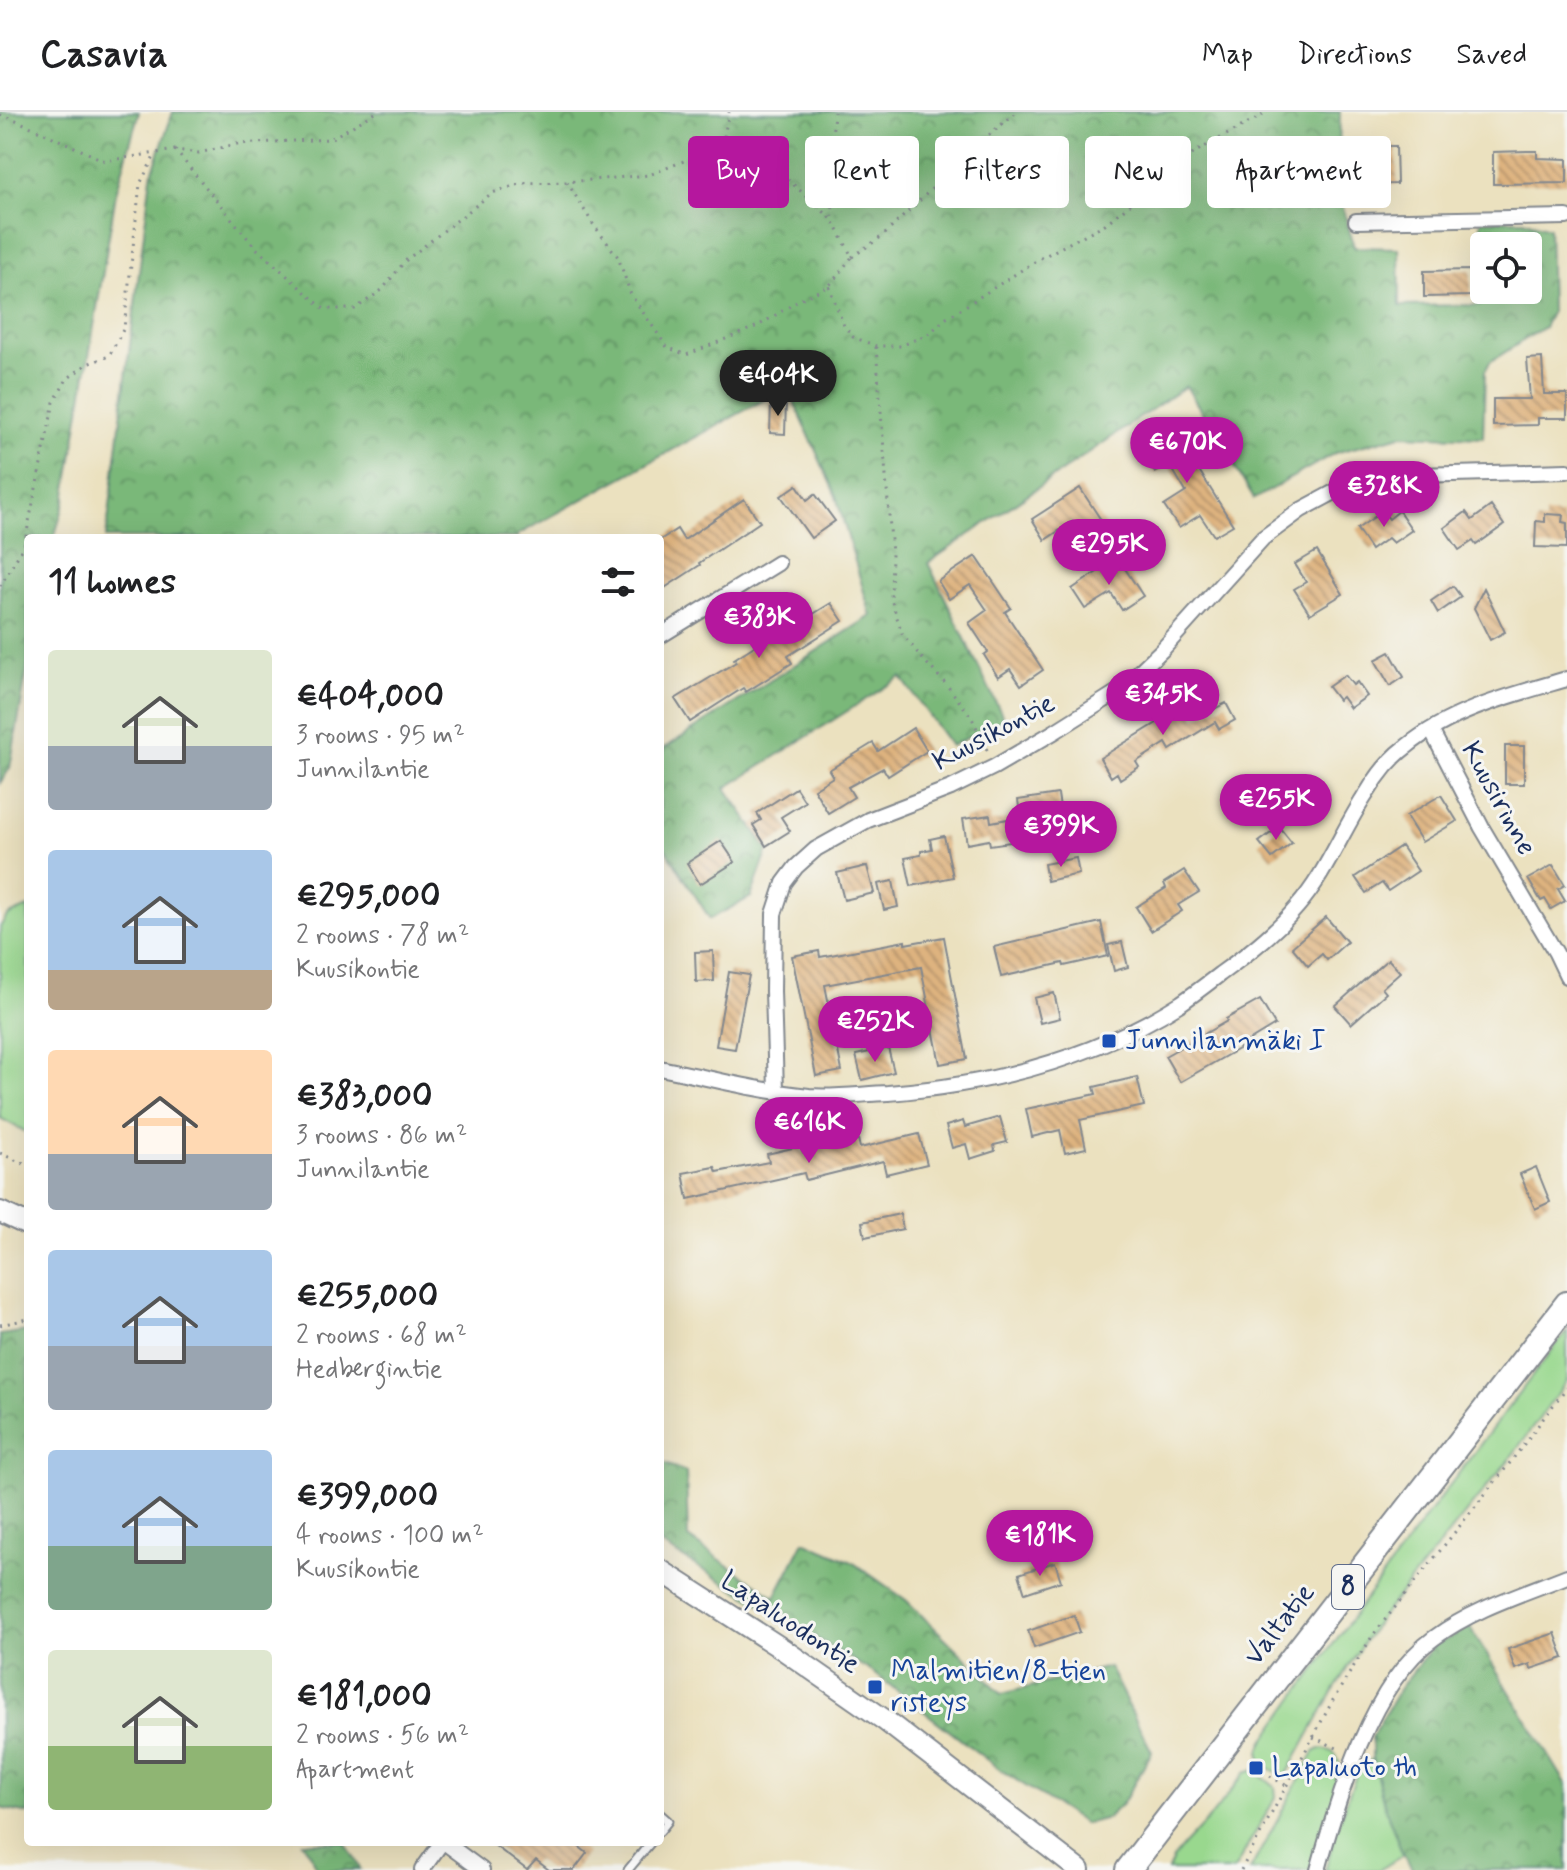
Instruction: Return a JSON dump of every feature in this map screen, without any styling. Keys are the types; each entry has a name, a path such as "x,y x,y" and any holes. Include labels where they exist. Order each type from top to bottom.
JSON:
{"highway":[{"name":"Valtatie","path":"1128,1870 1567,1304"}],"main road":[{"path":"0,1212 24,1223"},
{"name":"Lapaluodontie","path":"664,1573 886,1721 1079,1870"}],"street":[{"path":"1356,221 1567,217"},
{"name":"Kuusikontie","path":"776,1090 774,914 784,883 816,849 868,820 951,788 994,767 1119,691 1162,650 1263,538 1301,510 1342,488 1381,476 1567,471"},
{"path":"664,634 778,563"},
{"path":"664,1069 810,1096 924,1090 1023,1072 1073,1056 1121,1035 1180,1003 1252,951 1296,909 1314,886 1366,794 1385,767 1406,747 1461,715 1497,700 1567,679"},
{"name":"Kuusirinne","path":"1431,730 1482,828 1567,976"},
{"path":"1318,1870 1354,1756 1387,1689 1402,1668 1418,1650 1459,1621 1567,1576"},
{"path":"422,1870 440,1846"},
{"path":"449,1846 482,1870"}],"lane":[{"path":"628,1870 648,1846"}],"path":[{"path":"0,115 105,161 175,150 199,153 237,144 330,139 377,112"},
{"path":"724,136 729,112"},
{"path":"833,220 831,151 834,112"},
{"path":"567,182 618,257 631,295 667,347 686,355 758,326 829,286 852,257 884,235 979,143 1017,112"},
{"path":"829,286 844,326 853,337 876,346 901,346 930,333 945,319 1039,259 1105,224 1197,151 1268,112"},
{"path":"175,150 255,247 324,309 355,309 382,290 405,261 492,193 523,183 649,175 688,159"},
{"path":"26,534 54,402 67,379 87,364 109,356 124,328 140,184 155,155"},
{"path":"789,181 833,220 852,257"},
{"path":"876,346 891,539 891,599 902,633 971,716 994,767"},
{"path":"0,586 24,546"},
{"path":"0,1153 24,1164"},
{"path":"0,1325 24,1320"},
{"path":"1241,1870 1340,1687 1373,1635 1567,1387"},
{"path":"1313,1737 1354,1756"},
{"path":"1256,1768 1287,1786"}],"green space":[{"path":"0,112 139,112 116,193 65,501 55,534 24,534 24,687 10,768 0,783"},
{"path":"173,112 1340,112 1339,136 1207,136 1207,208 1343,208 1354,247 1399,248 1400,306 1542,304 1542,232 1481,232 1481,220 1523,220 1549,228 1551,313 1544,327 1490,362 1485,371 1483,438 1401,435 1335,453 1254,499 1186,386 928,563 1004,719 951,746 901,677 726,788 768,850 751,897 710,919 664,846 664,748 871,616 836,496 792,397 767,398 519,534 106,534 151,176"},
{"path":"24,909 24,1131 0,1118 0,927 7,916"},
{"path":"1567,1331 1567,1381 1508,1461 1381,1617 1344,1673 1289,1771 1284,1775 1266,1767 1260,1759 1264,1741 1413,1534"},
{"path":"24,1332 24,1813 0,1808 0,1335"},
{"path":"664,1464 686,1472 688,1538 775,1597 804,1541 852,1562 906,1600 1002,1694 1109,1667 1152,1752 1123,1803 1107,1818 1085,1824 999,1769 874,1673 664,1546"},
{"path":"1470,1627 1567,1785 1567,1870 1413,1870 1403,1855 1385,1807 1372,1758 1372,1736 1400,1688 1433,1646"},
{"path":"1320,1749 1335,1754 1339,1772 1334,1799 1311,1870 1250,1870 1314,1752"},
{"path":"1372,1758 1385,1807 1403,1855 1379,1870 1325,1870 1340,1817 1358,1771"},
{"path":"1254,1770 1275,1787 1276,1797 1234,1870 1168,1870 1183,1846 1245,1773"},
{"path":"305,1846 347,1846 361,1870 318,1870"}],"building":[{"path":"1391,146 1396,146 1397,184 1391,184"},
{"path":"1537,151 1537,158 1567,159 1567,183 1493,184 1493,152"},
{"path":"1470,270 1470,296 1424,297 1424,271"},
{"path":"1542,358 1544,394 1567,394 1567,418 1538,418 1538,425 1493,426 1493,399 1530,399 1527,359"},
{"path":"771,402 786,402 785,434 770,433"},
{"path":"1176,430 1233,525 1214,536 1200,515 1179,528 1164,506 1186,492 1170,465 1155,473 1142,451"},
{"path":"797,485 807,500 815,494 835,521 811,538 781,496"},
{"path":"1080,488 1105,526 1084,540 1072,522 1045,540 1032,519"},
{"path":"744,499 760,522 664,588 664,537 677,529 684,540"},
{"path":"1491,506 1504,525 1476,545 1473,541 1459,550 1444,528 1466,512 1472,520"},
{"path":"1383,511 1389,519 1399,511 1412,530 1393,543 1388,538 1371,550 1357,529"},
{"path":"1545,514 1563,515 1562,522 1567,523 1567,548 1535,547 1536,521 1545,522"},
{"path":"1317,551 1343,594 1310,614 1294,589 1306,582 1295,564"},
{"path":"976,556 1011,608 1005,612 1043,670 1021,685 1010,669 998,677 984,655 988,652 969,623 987,610 970,585 949,599 938,581"},
{"path":"1118,558 1143,596 1122,610 1111,593 1085,609 1072,589"},
{"path":"1453,586 1461,597 1438,613 1431,601"},
{"path":"1484,588 1505,632 1490,640 1474,608"},
{"path":"831,603 843,621 788,656 792,663 746,692 743,688 690,722 675,699 736,662 734,659 759,643 754,635 790,612 797,624"},
{"path":"1390,652 1404,677 1390,686 1375,660"},
{"path":"1345,675 1353,685 1357,682 1367,696 1350,708 1342,697 1338,700 1328,687"},
{"path":"1226,703 1235,720 1219,729 1215,722 1170,750 1166,743 1136,762 1139,767 1120,779 1117,773 1111,777 1100,758 1188,704 1196,718"},
{"path":"913,728 927,751 888,776 883,768 848,787 854,797 828,813 814,789 833,777 829,770 873,743 878,751"},
{"path":"1505,746 1524,746 1524,784 1505,784"},
{"path":"796,788 805,802 781,817 790,831 766,846 753,825 761,820 757,813"},
{"path":"1058,794 1062,821 1022,827 1018,800"},
{"path":"1441,795 1457,821 1422,842 1406,816"},
{"path":"990,815 991,822 1008,819 1011,842 990,845 989,840 967,844 963,819"},
{"path":"1279,827 1292,843 1272,858 1259,842"},
{"path":"944,836 953,877 911,886 905,858 932,849 930,839"},
{"path":"721,841 735,862 700,884 687,863"},
{"path":"1401,846 1418,871 1388,891 1382,883 1366,893 1355,877"},
{"path":"1076,858 1079,874 1047,881 1044,864"},
{"path":"1553,865 1565,885 1558,889 1565,901 1551,909 1545,899 1541,901 1528,879"},
{"path":"867,866 874,893 844,900 837,873"},
{"path":"1184,870 1199,892 1178,905 1182,911 1151,931 1136,907 1166,888 1164,883"},
{"path":"893,881 898,907 884,910 878,884"},
{"path":"1326,917 1347,942 1327,960 1322,954 1308,966 1292,947"},
{"path":"1101,922 1108,956 1001,977 994,947"},
{"path":"944,937 967,1059 940,1064 921,967 825,985 842,1071 816,1076 792,956 819,951 820,957"},
{"path":"1122,942 1128,967 1114,971 1108,945"},
{"path":"713,951 714,981 696,982 695,952"},
{"path":"1388,959 1400,972 1382,988 1386,993 1351,1024 1335,1006"},
{"path":"729,972 749,975 735,1049 716,1046"},
{"path":"1054,993 1060,1018 1040,1023 1034,998"},
{"path":"1260,1000 1275,1025 1180,1082 1165,1056"},
{"path":"888,1048 894,1072 862,1080 856,1055"},
{"path":"1137,1077 1144,1106 1080,1120 1086,1148 1065,1153 1060,1130 1032,1137 1026,1109 1096,1094 1094,1087"},
{"path":"1000,1117 1007,1142 994,1145 995,1151 970,1159 966,1144 952,1148 946,1126 963,1121 965,1127"},
{"path":"919,1134 927,1164 886,1174 883,1161 806,1180 804,1173 688,1199 683,1173 715,1167 717,1172 769,1162 767,1154 801,1146 803,1152 858,1139 860,1148"},
{"path":"1536,1167 1550,1202 1535,1209 1520,1174"},
{"path":"900,1214 903,1229 865,1237 862,1222"},
{"path":"1055,1562 1061,1581 1025,1593 1019,1574"},
{"path":"1074,1615 1080,1632 1034,1648 1028,1631"},
{"path":"1555,1633 1564,1658 1531,1669 1530,1664 1515,1669 1508,1649"},
{"path":"495,1846 578,1846 587,1853 574,1870 549,1870 536,1860 527,1870"}],"place":[{"name":"Junnilanmäki I","path":"1109,1041"},
{"name":"Malmitien/8-tien risteys","path":"875,1687"},
{"name":"Lapaluoto th","path":"1256,1768"}]}
